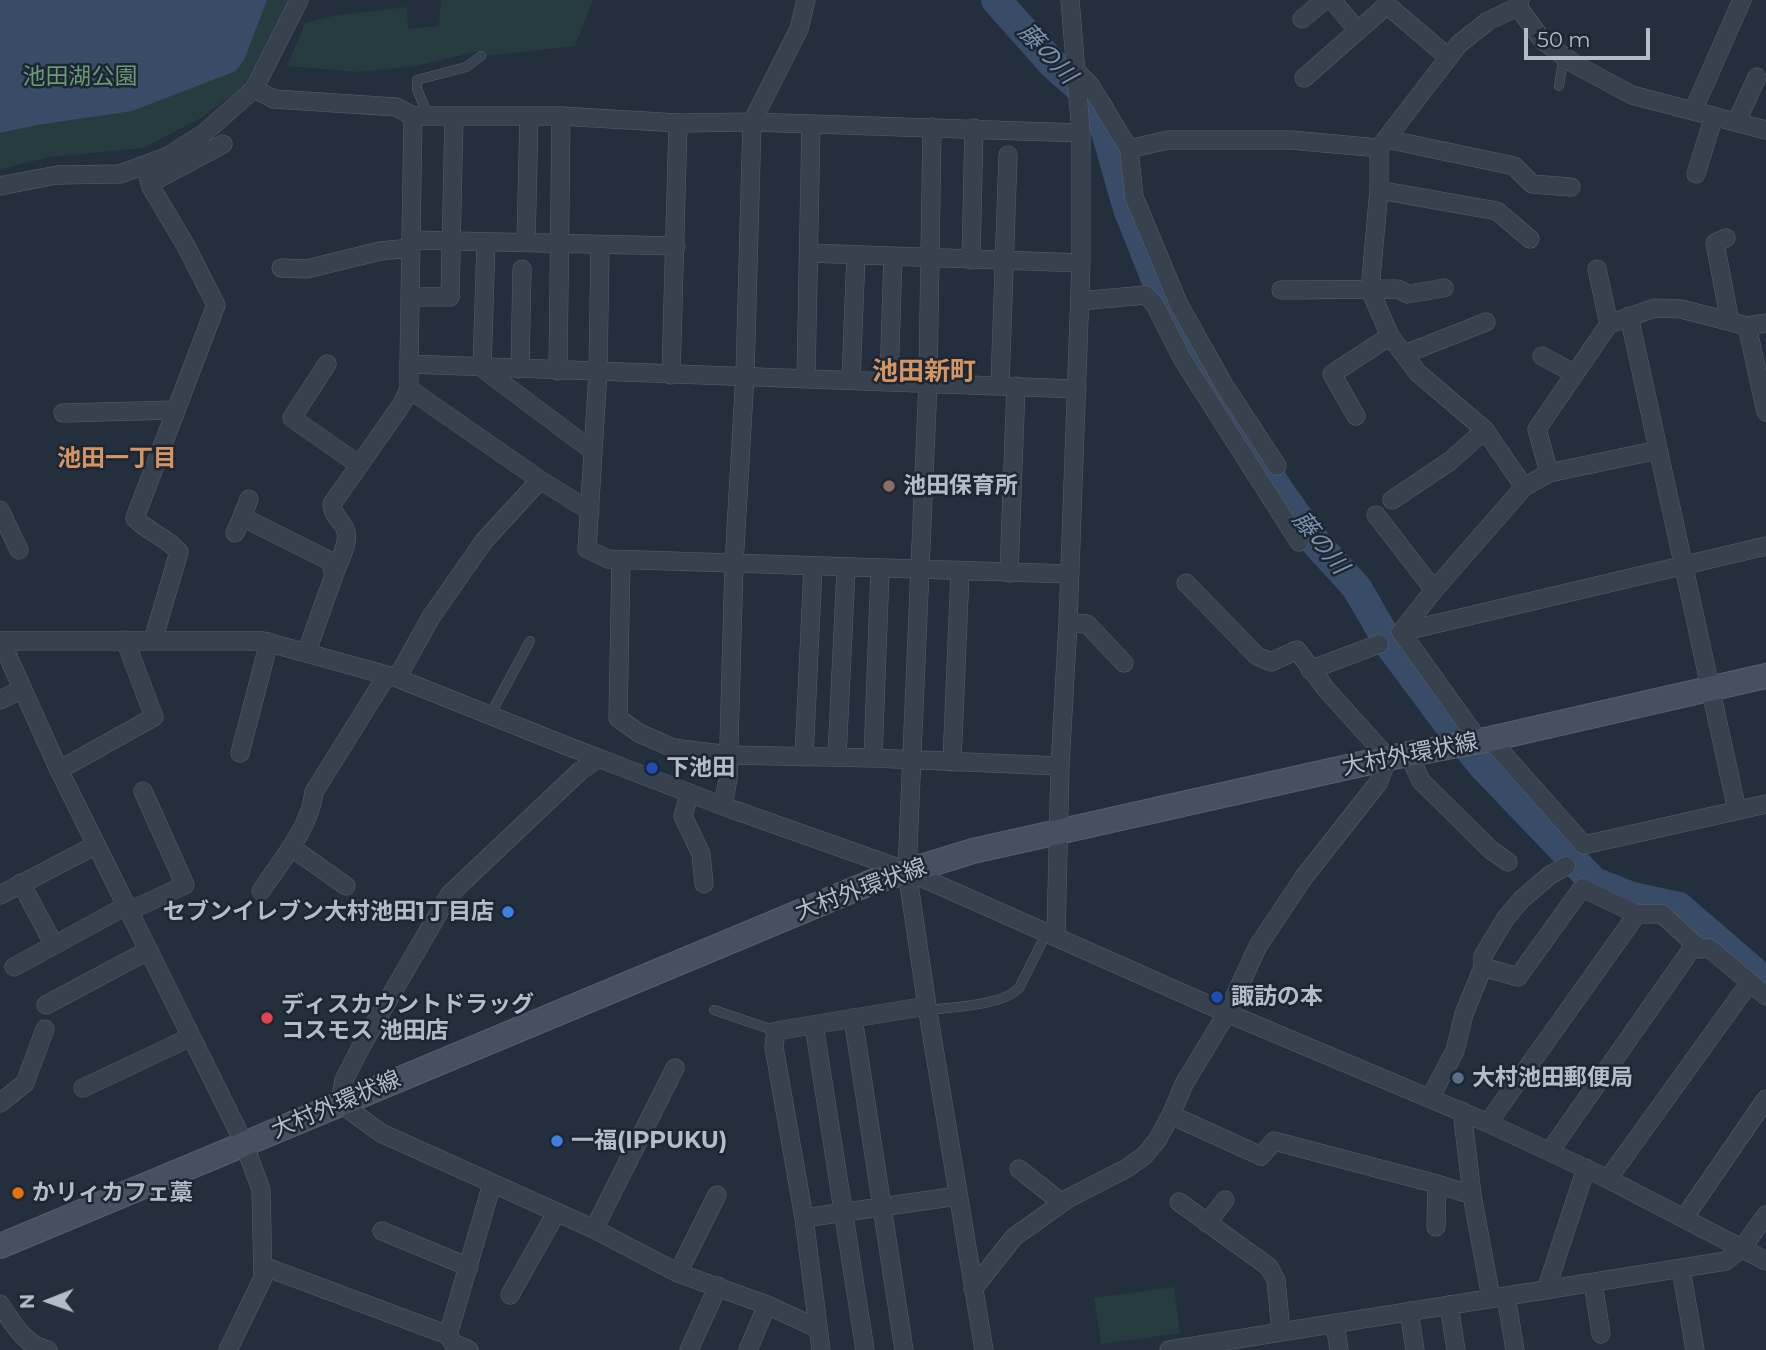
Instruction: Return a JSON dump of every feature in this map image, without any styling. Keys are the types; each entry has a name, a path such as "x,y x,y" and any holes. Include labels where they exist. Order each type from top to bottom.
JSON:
{"main road":[{"name":"大村外環状線","path":"0,1246 872,882 973,851 1058,831 1766,676"}],"street":[{"path":"0,186 57,175 120,174 166,157 203,134 254,89 299,0"},
{"path":"723,806 728,779 734,564 745,375 752,122 799,29 806,0"},
{"path":"1052,934 1068,623 1081,263 1081,133 1070,0"},
{"path":"1302,19 1325,0"},
{"path":"1332,0 1358,31"},
{"path":"1693,111 1742,0"},
{"path":"1524,487 1485,430 1418,373 1390,336 1370,290 1383,143 1459,44 1488,20 1519,4 1543,41 1632,95 1766,130"},
{"path":"1304,78 1387,5 1448,57"},
{"path":"1077,73 1090,85 1129,149 1134,197 1179,306 1224,385 1277,466"},
{"path":"1737,121 1757,77"},
{"path":"254,89 274,99 396,107 421,116 561,116 678,122 1081,133"},
{"path":"307,652 347,537 345,528 332,513 332,504 402,404 409,389 411,244 421,116"},
{"path":"410,296 450,297 454,116"},
{"path":"526,243 529,116"},
{"path":"558,371 561,116"},
{"path":"1696,174 1714,116"},
{"path":"671,375 678,122"},
{"path":"806,377 811,124"},
{"path":"932,127 928,382 908,871 927,1008 984,1350"},
{"path":"971,260 974,128"},
{"path":"1129,149 1168,140 1383,143 1514,166 1532,184 1571,187"},
{"path":"150,183 223,144"},
{"path":"1008,155 1005,260 1009,573"},
{"path":"145,165 150,183 216,305 135,517 139,523 172,544 179,552 153,640"},
{"path":"1379,190 1497,211 1530,239"},
{"path":"1726,238 1715,243 1766,412"},
{"path":"281,268 307,269 411,244 451,241 676,246"},
{"path":"482,368 486,242"},
{"path":"600,245 598,372 587,549 608,559 621,560 1069,574"},
{"path":"809,253 1081,263"},
{"path":"851,379 856,255"},
{"path":"889,381 893,257"},
{"path":"520,369 522,269"},
{"path":"1597,269 1609,324"},
{"path":"1281,290 1397,289 1408,294 1444,288"},
{"path":"1080,301 1145,295 1154,303 1183,360 1299,542"},
{"path":"1549,473 1537,429 1609,324 1655,309 1681,309 1738,324 1766,323"},
{"path":"1629,316 1737,810"},
{"path":"1405,354 1486,322"},
{"path":"1356,416 1332,374 1390,336"},
{"path":"1542,355 1575,374"},
{"path":"327,363 292,418 358,464"},
{"path":"409,364 1077,389"},
{"path":"482,368 593,451"},
{"path":"409,389 540,480 590,511"},
{"path":"63,413 176,410"},
{"path":"1392,500 1450,461 1485,430"},
{"path":"1401,632 1524,487 1549,473 1658,450"},
{"path":"261,891 291,847 312,809 314,792 431,617 484,541 540,480"},
{"path":"248,499 239,525 330,561 334,575"},
{"path":"0,510 19,550"},
{"path":"1376,515 1434,590"},
{"path":"1401,632 1766,546"},
{"path":"621,560 618,718 639,733 673,748 729,755 1060,766"},
{"path":"804,757 813,567"},
{"path":"837,757 846,569"},
{"path":"873,758 880,570"},
{"path":"952,762 960,572"},
{"path":"1186,583 1257,656 1271,662 1297,650 1310,670 1407,755 1420,781 1485,844 1508,862"},
{"path":"1068,623 1087,624 1124,663"},
{"path":"1401,632 1482,740 1584,845 1766,804"},
{"path":"59,770 154,717 125,640"},
{"path":"228,1350 263,1278 261,1191 244,1143 59,770 0,641 269,642 392,676 723,806 908,871 1227,1013 1462,1111 1586,1168 1766,1261"},
{"path":"240,753 269,642"},
{"path":"1310,670 1379,644"},
{"path":"0,700 22,688"},
{"path":"973,1289 1014,1237 1062,1203 1127,1168 1144,1156 1158,1139 1184,1084 1227,1013 1258,946 1304,877 1378,783 1407,755"},
{"path":"599,758 580,771 449,895 362,1045 344,1080 340,1103 382,1133 594,1229 678,1273 768,1305 817,1328"},
{"path":"14,967 127,908 185,885 143,791"},
{"path":"690,793 683,816 701,854 704,884"},
{"path":"1474,859 1485,844"},
{"path":"0,895 96,845"},
{"path":"291,847 346,886"},
{"path":"1430,1098 1455,1051 1464,1014 1483,967 1483,956 1505,919 1521,900 1550,875 1566,866"},
{"path":"21,883 54,945"},
{"path":"1483,967 1518,977 1582,888 1637,914 1662,914 1700,949 1709,948 1766,996"},
{"path":"1488,1123 1637,914"},
{"path":"1550,1152 1695,944"},
{"path":"46,1005 149,950"},
{"path":"1608,1179 1750,982"},
{"path":"821,1350 804,1218 774,1047 776,1031 927,1008"},
{"path":"853,1018 904,1350"},
{"path":"814,1024 865,1350"},
{"path":"0,1103 25,1083 45,1029"},
{"path":"83,1088 191,1037"},
{"path":"594,1229 675,1068"},
{"path":"1684,1219 1766,1099"},
{"path":"1462,1111 1472,1195 1498,1297 1515,1350"},
{"path":"1171,1115 1261,1156 1274,1141 1472,1195"},
{"path":"1019,1168 1062,1203"},
{"path":"1546,1290 1586,1168"},
{"path":"263,1266 455,1345 469,1267 492,1184"},
{"path":"1436,1227 1437,1184"},
{"path":"678,1273 717,1195"},
{"path":"804,1218 958,1196"},
{"path":"1207,1223 1225,1200"},
{"path":"1178,1202 1269,1267 1276,1280 1281,1332"},
{"path":"510,1295 556,1213"},
{"path":"1169,1350 1264,1342 1281,1332 1726,1261 1742,1248 1766,1215"},
{"path":"382,1231 469,1267"},
{"path":"1681,1269 1695,1350"},
{"path":"1593,1283 1601,1334"},
{"path":"690,1350 719,1286"},
{"path":"0,1304 34,1347 48,1350"},
{"path":"748,1350 768,1305"},
{"path":"1449,1305 1456,1350"},
{"path":"1409,1311 1415,1350"},
{"path":"1335,1323 1339,1350"}],"lane":[{"path":"421,116 417,80 466,67 481,55"},
{"path":"1559,86 1564,56"},
{"path":"491,715 530,641"},
{"path":"927,1008 995,1000 1013,994 1052,934"},
{"path":"714,1010 776,1031"}],"green space":[{"name":"池田湖公園","path":"0,0 288,0 244,86 201,118 143,148 50,157 0,169"},
{"path":"441,0 593,0 575,46 485,56 479,51 416,66 359,72 287,66 305,23 333,16 407,7 408,29 439,26"},
{"path":"1174,1287 1180,1333 1101,1344 1094,1298"}],"water":[{"name":"池田湖公園","path":"0,0 267,0 244,60 236,71 132,111 0,133"}],"waterway":[{"name":"藤の川","path":"996,0 1053,64 1090,97 1100,111 1128,209 1173,322 1212,388 1282,495 1317,544 1357,588 1391,647 1450,726 1484,767 1594,882 1632,897 1679,907 1766,982"}],"place":[{"name":"池田保育所","path":"889,486"},
{"name":"下池田","path":"652,768"},
{"name":"セブンイレブン大村池田1丁目店","path":"508,912"},
{"name":"諏訪の本","path":"1217,997"},
{"name":"ディスカウントドラッグ コスモス 池田店","path":"267,1018"},
{"name":"大村池田郵便局","path":"1458,1078"},
{"name":"一福(IPPUKU)","path":"557,1141"},
{"name":"かリィカフェ藁","path":"18,1193"}],"district":[{"name":"池田新町","path":"924,372"},
{"name":"池田一丁目","path":"117,459"}]}
